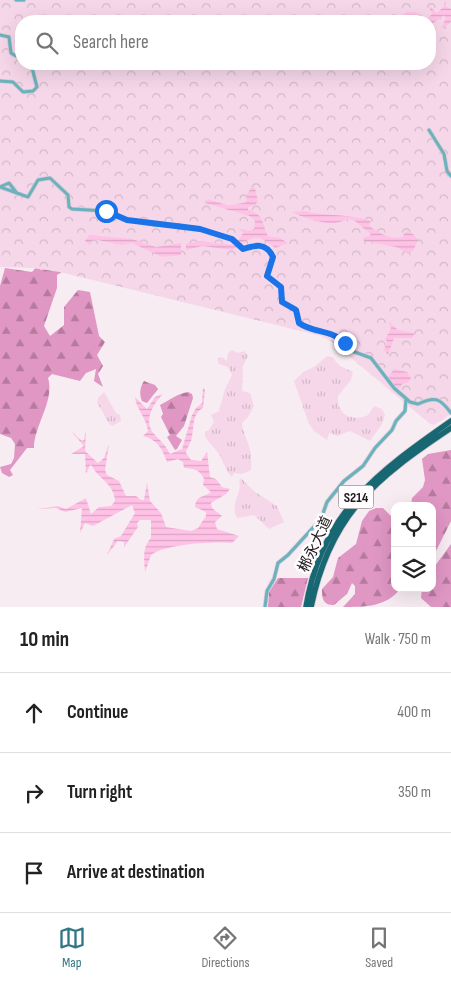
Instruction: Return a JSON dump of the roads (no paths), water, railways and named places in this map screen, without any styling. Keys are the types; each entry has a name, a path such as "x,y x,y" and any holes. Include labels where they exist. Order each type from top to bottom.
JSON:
{"highway":[{"name":"郴永大道","path":"306,607 318,561 335,526 355,498 381,472 451,420"},
{"name":"郴永大道","path":"311,607 322,564 339,529 358,501 384,475 451,428"}],"street":[{"path":"16,0 24,0"},
{"path":"0,35 9,37 11,53 15,55"},
{"path":"0,81 14,82 23,92 33,92 37,87 33,70"},
{"path":"429,130 444,154 447,171 451,176"},
{"path":"17,194 9,183 0,187 9,189 17,194 28,197 38,180 50,178 68,195 69,207 72,209 106,211 135,222 200,229 232,239 243,249 253,245 264,247 273,257 267,276 281,287 282,302 296,310 299,323 313,330 337,337 352,351 371,358 386,378 406,399 418,404 429,399 436,399 443,403 451,413"},
{"path":"265,607 267,590 274,579 278,563 288,555 297,542 321,519 327,502 344,481 363,466 375,448 392,430 396,420 405,411 406,399"}]}
